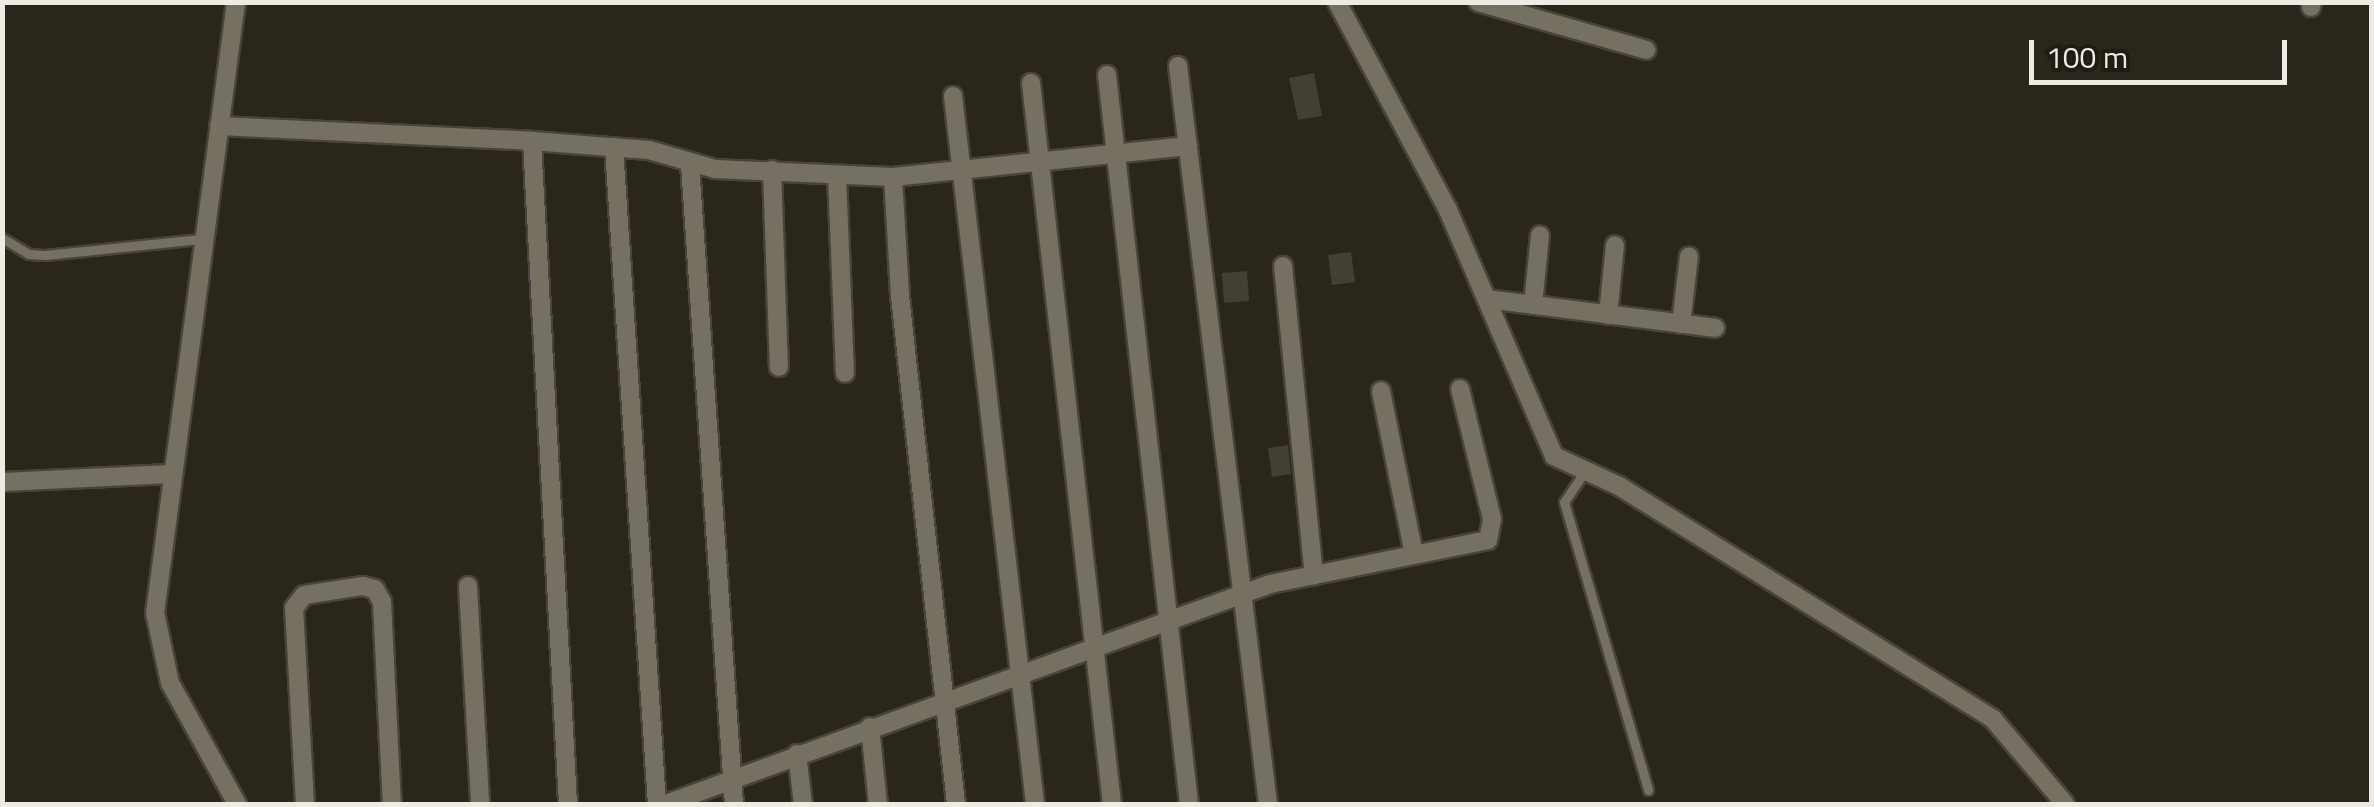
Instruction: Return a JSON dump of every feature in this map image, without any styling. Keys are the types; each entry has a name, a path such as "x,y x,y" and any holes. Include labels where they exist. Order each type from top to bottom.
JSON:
{"street":[{"path":"236,2 200,239 157,642 170,683 237,804"},
{"path":"1337,2 1448,210 1554,456 1619,486 1993,719 2065,804"},
{"path":"1478,2 1646,50"},
{"path":"1178,66 1268,804"},
{"path":"1106,75 1189,804"},
{"path":"1031,84 1112,804"},
{"path":"952,96 964,169 1035,804"},
{"path":"219,126 532,140 614,147 690,164 836,175 893,176 1188,146"},
{"path":"532,140 568,804"},
{"path":"614,147 656,804"},
{"path":"690,164 734,804"},
{"path":"772,170 779,367"},
{"path":"836,175 845,373"},
{"path":"893,176 900,296 956,804"},
{"path":"1533,305 1540,234"},
{"path":"1608,315 1615,245"},
{"path":"1680,324 1689,256"},
{"path":"1283,266 1314,575"},
{"path":"1487,299 1715,328"},
{"path":"666,804 1242,593 1479,543 1492,531 1460,389"},
{"path":"1380,392 1414,556"},
{"path":"2,482 172,474"},
{"path":"304,804 294,608 304,595 363,586 375,589 382,602 392,804"},
{"path":"468,586 480,804"},
{"path":"870,727 878,804"},
{"path":"797,754 803,804"}],"lane":[{"path":"2,238 29,254 45,255 200,239"},
{"path":"1585,471 1566,491 1566,513 1648,790"}],"building":[{"path":"1314,73 1322,116 1298,120 1289,78"},
{"path":"1351,252 1355,282 1332,285 1328,255"},
{"path":"1247,271 1249,301 1224,303 1222,273"},
{"path":"1288,445 1291,474 1272,477 1268,448"}]}
